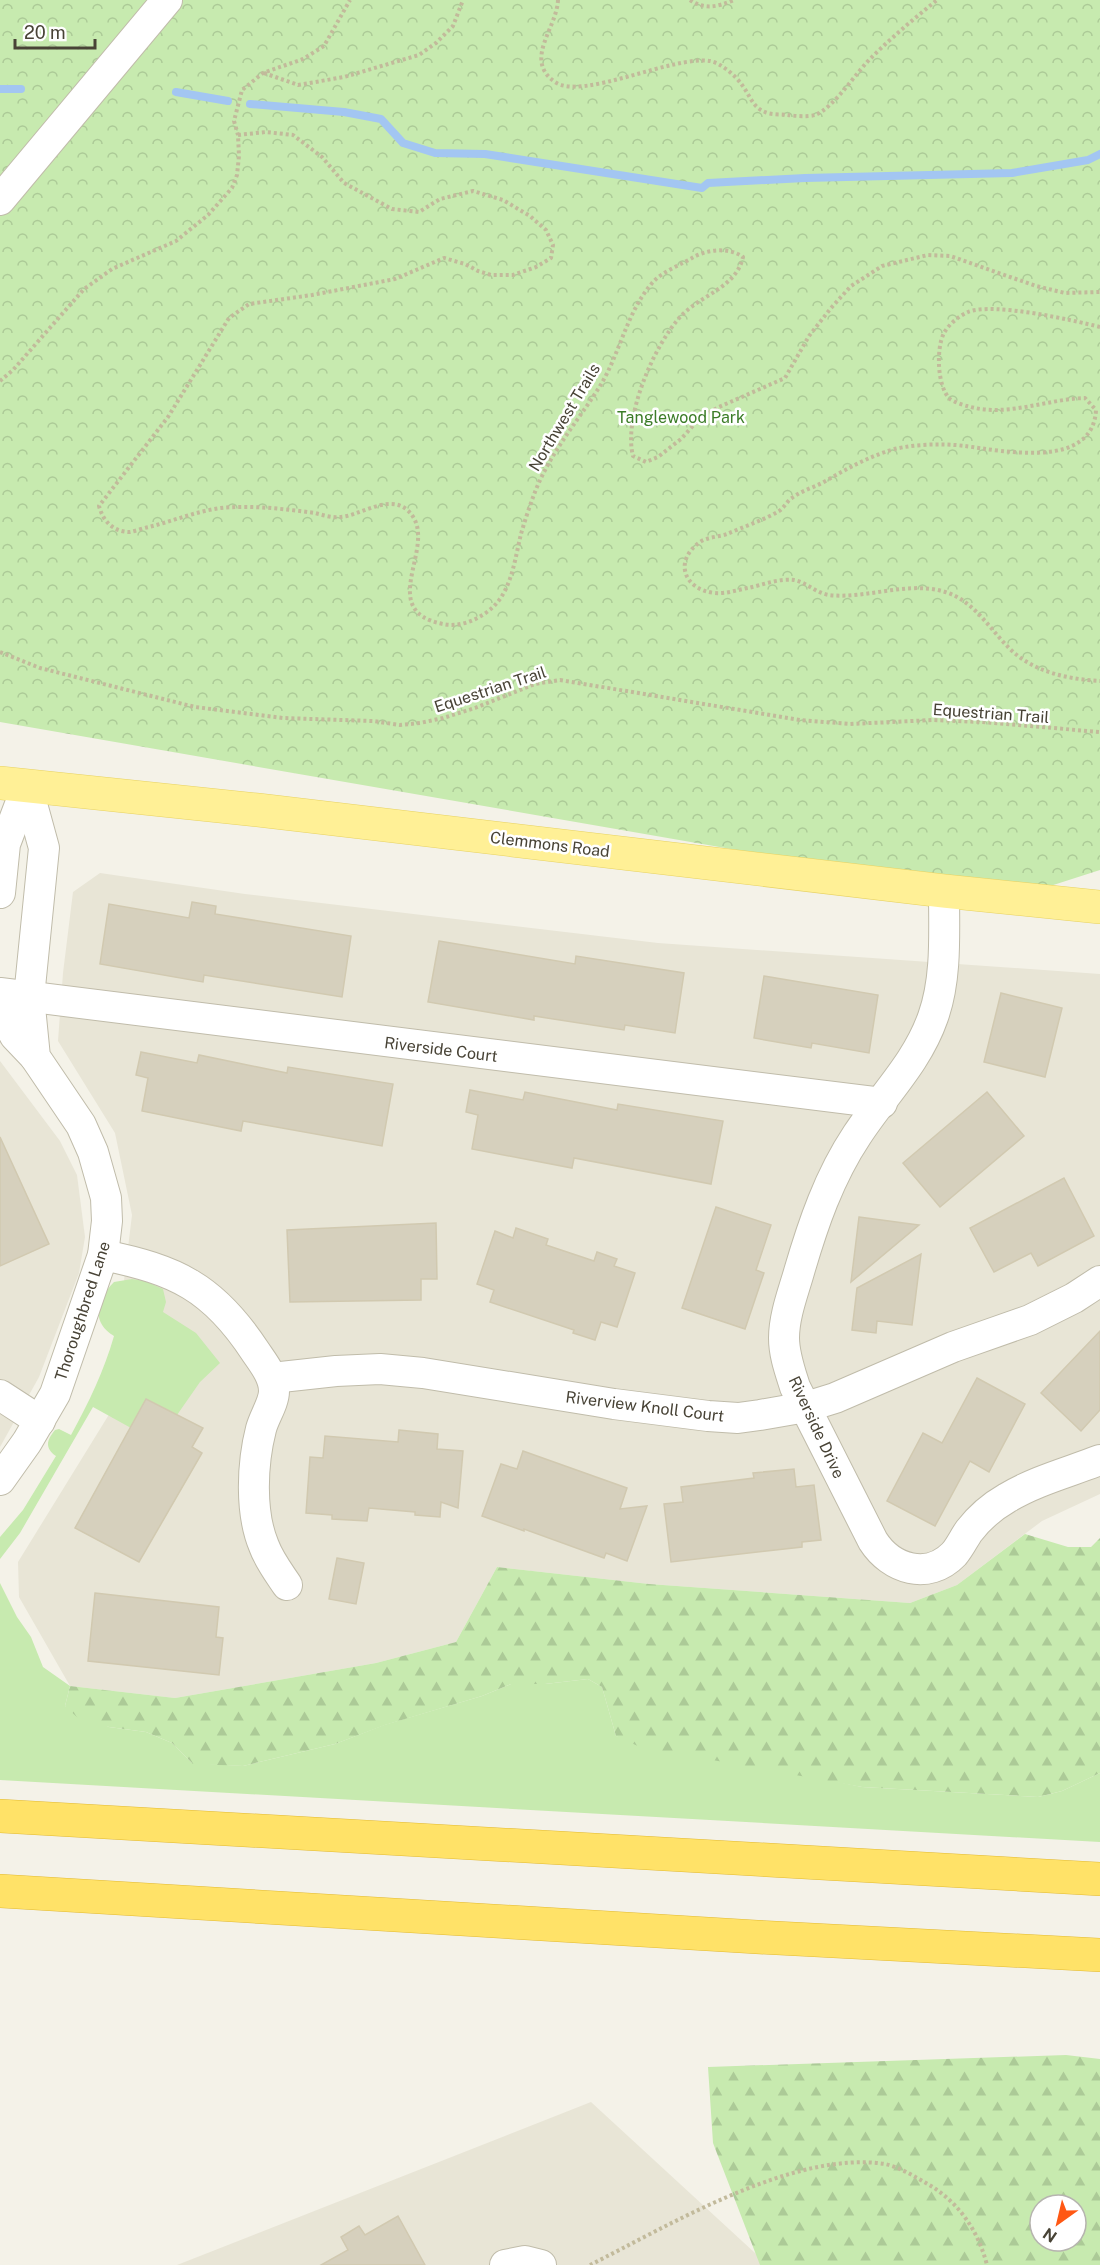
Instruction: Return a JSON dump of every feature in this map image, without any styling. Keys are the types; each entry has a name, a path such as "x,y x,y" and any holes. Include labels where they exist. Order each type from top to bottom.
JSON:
{"highway":[{"path":"0,1816 1100,1879"},
{"path":"0,1892 1100,1955"}],"main road":[{"name":"Clemmons Road","path":"14,784 270,811 944,891 1100,907"}],"street":[{"path":"0,200 167,0"},
{"path":"0,893 14,784"},
{"name":"Thoroughbred Lane","path":"0,1480 40,1421 58,1388 104,1255 107,1221 106,1198 93,1152 81,1125 35,1057 14,995 44,848 14,784"},
{"name":"Riverside Drive","path":"944,891 941,975 934,1017 919,1049 882,1104 858,1133 826,1190 793,1291 784,1338 788,1366 795,1387 880,1552 902,1566 914,1570 940,1564 954,1554 981,1517 1007,1498 1032,1485 1100,1460"},
{"name":"Riverside Court","path":"14,995 882,1104"},
{"path":"0,1008 15,1036 35,1057"},
{"path":"104,1255 145,1263 164,1270 207,1294 233,1320 272,1378 273,1396 265,1413 259,1441 254,1490 255,1510 264,1547 287,1586"},
{"name":"Riverview Knoll Court","path":"272,1378 380,1369 423,1373 614,1404 738,1418 806,1407 835,1398 953,1347 1030,1320 1074,1298 1100,1281"},
{"path":"0,1395 40,1421"},
{"path":"505,2265 525,2261 541,2265"}],"path":[{"path":"0,381 13,370 84,289 112,269 176,241 208,215 232,188 237,175 238,135 234,121 242,90 263,73 303,58 324,46 350,0"},
{"path":"263,73 298,85 344,77 419,55 436,43 453,26 463,0"},
{"path":"558,0 558,12 541,51 540,63 545,73 556,83 570,86 608,82 689,62 712,61 729,72 742,85 751,102 765,112 793,116 815,115 834,100 871,58 937,0"},
{"path":"690,0 703,7 718,6 734,0"},
{"name":"Northwest Trails","path":"238,135 266,132 293,135 322,157 345,183 392,209 419,212 440,199 473,191 504,200 530,216 546,230 553,245 551,258 536,267 513,275 491,275 444,258 395,279 249,304 229,318 168,417 99,506 103,519 113,528 130,532 221,508 285,509 341,518 366,509 391,505 402,507 408,511 415,523 418,542 409,598 413,606 428,621 453,626 478,618 494,606 507,585 536,490 563,441 602,384 622,336 646,292 656,279 699,254 734,251 743,257 741,268 727,284 713,291 682,315 666,336 654,358 637,403 630,444 633,456 646,462 658,457 681,440 700,418 719,407 785,378 809,336 831,308 851,286 882,266 928,255 950,256 1036,286 1065,293 1100,292"},
{"path":"1100,327 1063,318 990,309 969,312 953,322 944,333 941,346 939,367 941,383 950,399 966,406 986,410 1014,409 1064,399 1086,398 1096,410 1095,423 1080,443 1062,450 1010,453 935,444 889,450 856,462 792,498 779,511 701,542 690,552 683,566 686,578 698,589 715,593 794,580 826,595 913,588 939,591 959,598 1011,649 1034,665 1056,675 1100,681"},
{"name":"Equestrian Trail","path":"0,652 51,671 195,707 283,718 365,721 400,725 420,723 475,708 535,684 560,680 800,720 850,724 933,720 1100,732"},
{"path":"590,2265 687,2216 760,2184 801,2170 863,2162 888,2165 939,2190 960,2210 980,2244 987,2265"}],"shaded area":[{"path":"100,873 245,894 658,943 1100,974 1100,1494 1042,1521 957,1585 910,1603 649,1584 497,1567 456,1642 376,1663 175,1698 70,1686 19,1597 18,1562 113,1408 122,1297 132,1215 115,1133 58,1041 63,973 73,892"},
{"path":"0,1061 60,1141 77,1175 85,1237 79,1273 39,1377 0,1447"},
{"path":"591,2102 768,2265 177,2265"}],"green space":[{"name":"Tanglewood Park","path":"0,0 1100,0 1100,870 1013,898 0,722"},
{"path":"132,1279 145,1281 163,1289 166,1302 163,1312 196,1333 220,1363 200,1382 177,1415 131,1428 93,1407 20,1533 0,1559 0,1537 23,1510 56,1456 48,1447 50,1438 55,1430 59,1429 71,1435 101,1374 114,1336 101,1324 99,1317 103,1296 114,1282"},
{"path":"1025,1534 1068,1547 1091,1547 1100,1538 1100,1773 1062,1791 1038,1797 862,1787 640,1747 616,1736 602,1687 588,1679 545,1684 511,1684 482,1696 385,1725 335,1744 243,1766 193,1764 172,1743 146,1732 109,1727 79,1719 65,1706 70,1686 175,1698 376,1663 456,1642 497,1567 649,1584 910,1603 957,1585"},
{"path":"0,1583 17,1617 31,1637 43,1667 70,1686 65,1706 109,1727 146,1732 172,1743 192,1763 243,1766 335,1744 384,1725 482,1696 511,1684 545,1684 588,1679 602,1687 616,1736 862,1787 1038,1797 1062,1791 1100,1773 1100,1842 0,1780"},
{"path":"1066,2055 1100,2059 1100,2265 760,2265 713,2143 708,2067"}],"building":[{"path":"192,902 216,906 215,914 351,936 342,997 204,975 203,982 100,964 109,904 189,918"},
{"path":"439,941 575,964 576,956 684,973 675,1033 625,1025 624,1030 534,1016 534,1020 428,1002"},
{"path":"764,976 878,995 869,1053 812,1043 811,1048 754,1038"},
{"path":"1001,993 1062,1008 1045,1077 984,1062"},
{"path":"141,1052 197,1063 199,1055 287,1073 288,1067 393,1084 382,1146 243,1121 241,1131 142,1111 148,1078 136,1075"},
{"path":"470,1090 523,1100 525,1092 617,1110 618,1104 723,1121 711,1184 574,1158 572,1168 472,1149 478,1115 466,1112"},
{"path":"987,1092 1024,1136 940,1207 903,1163"},
{"path":"0,1137 49,1244 0,1266"},
{"path":"1064,1178 1094,1236 1038,1266 1031,1253 994,1272 970,1228"},
{"path":"716,1207 771,1225 756,1270 764,1273 745,1329 682,1308"},
{"path":"859,1217 919,1225 851,1282"},
{"path":"436,1223 437,1279 421,1279 421,1300 290,1302 287,1230"},
{"path":"516,1228 548,1239 546,1245 594,1261 597,1252 617,1259 614,1266 635,1273 617,1327 601,1322 595,1340 573,1333 574,1330 490,1302 494,1290 477,1284 495,1231 513,1238"},
{"path":"921,1254 912,1325 877,1321 876,1333 852,1330 857,1288"},
{"path":"1100,1331 1100,1410 1081,1431 1041,1393"},
{"path":"977,1378 1025,1404 989,1472 970,1461 935,1526 887,1501 923,1433 942,1443"},
{"path":"146,1399 203,1428 192,1447 202,1453 139,1562 75,1528"},
{"path":"399,1430 438,1434 437,1449 463,1451 458,1508 441,1502 440,1517 415,1515 415,1512 369,1508 367,1521 332,1519 332,1515 306,1513 310,1457 323,1458 325,1436 398,1442"},
{"path":"523,1451 627,1488 620,1509 647,1506 627,1561 606,1553 604,1558 482,1516 501,1464 517,1469"},
{"path":"794,1469 796,1487 814,1485 821,1540 802,1542 802,1547 671,1562 664,1504 683,1502 681,1487 754,1478 753,1473"},
{"path":"337,1558 364,1563 356,1604 329,1599"},
{"path":"95,1593 219,1607 216,1637 223,1638 219,1675 88,1661"},
{"path":"398,2216 425,2265 321,2265 348,2250 341,2237 359,2226 365,2235"}],"waterway":[{"path":"0,89 21,89"},
{"path":"176,92 228,101"},
{"path":"250,104 344,112 381,119 403,143 435,153 485,154 702,188 708,183 805,178 1012,173 1088,160 1100,154"}]}
